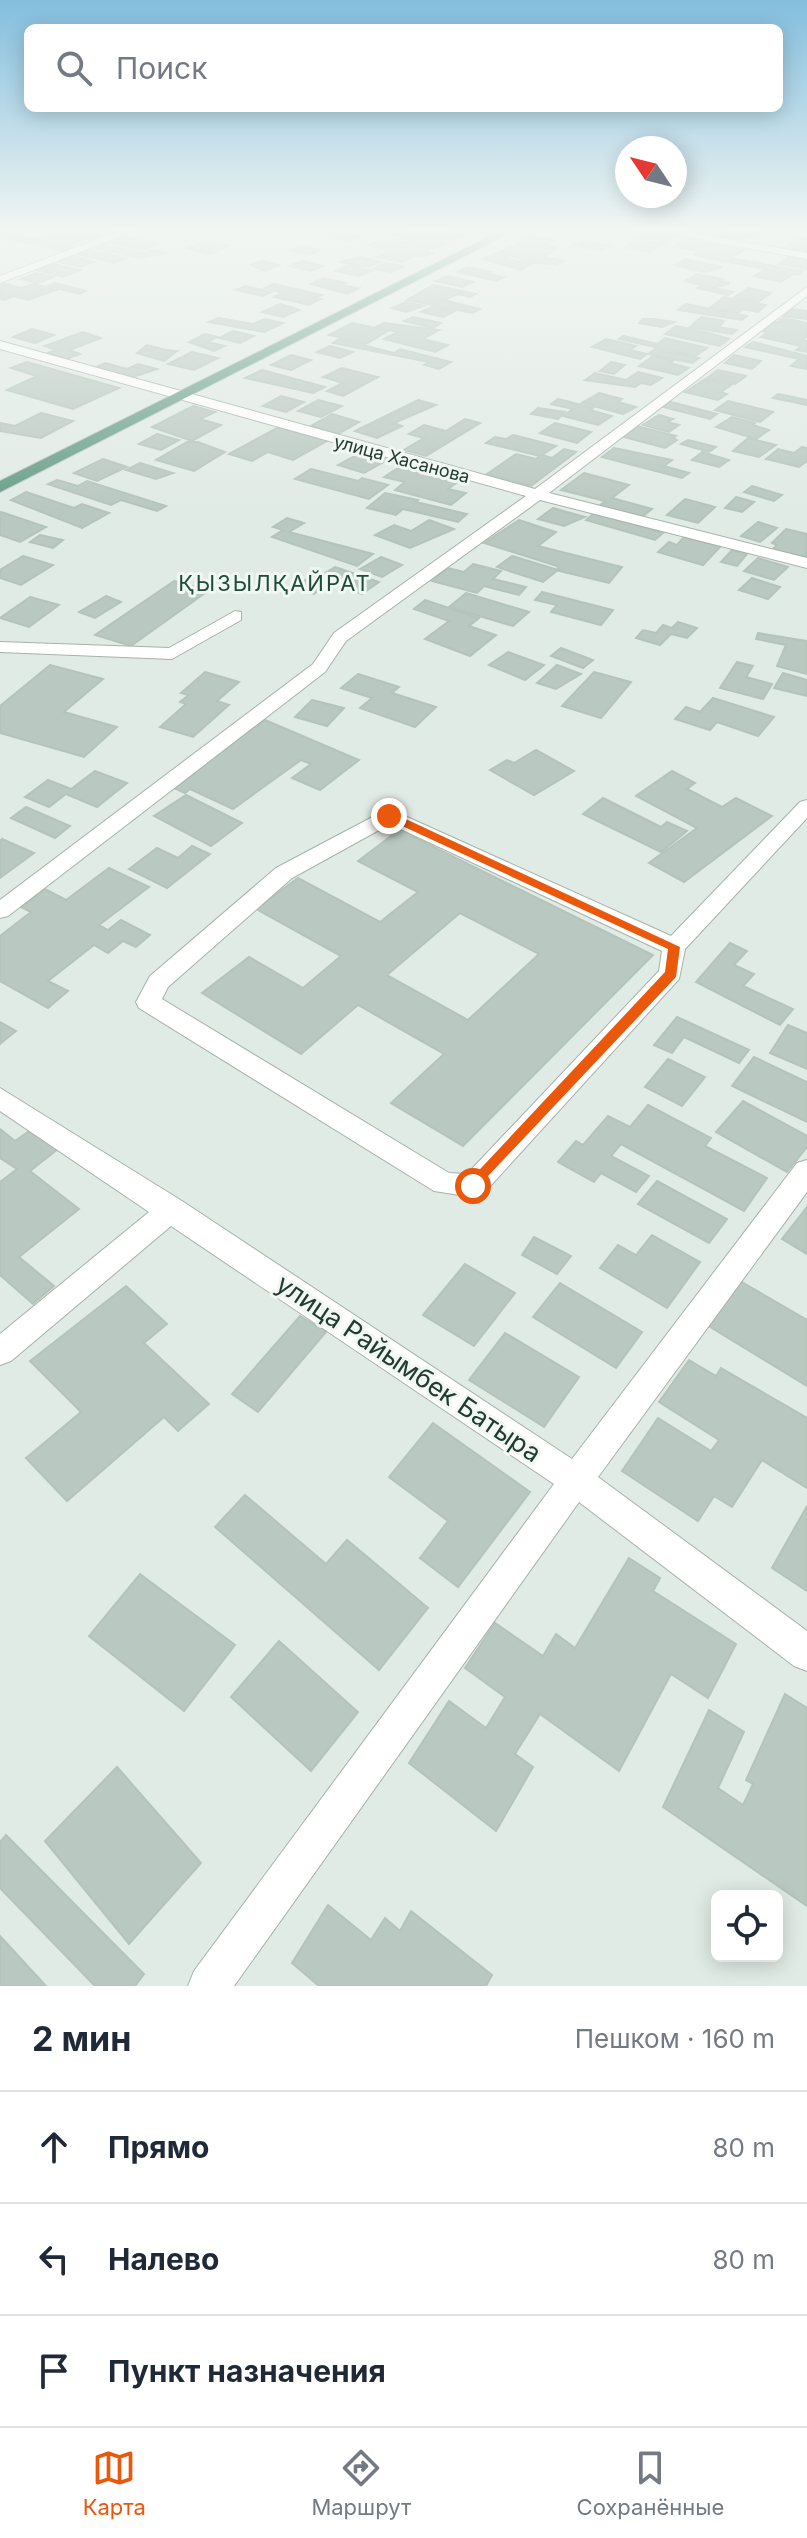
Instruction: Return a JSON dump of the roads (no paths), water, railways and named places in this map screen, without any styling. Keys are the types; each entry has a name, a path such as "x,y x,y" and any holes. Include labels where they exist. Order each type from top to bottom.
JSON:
{"main road":[{"path":"0,487 323,325"}],"street":[{"path":"0,911 319,668 340,637 536,496 761,325"},
{"name":"улица Хасанова","path":"0,345 177,398 536,496 807,563"},
{"path":"0,647 172,654 235,616"},
{"path":"674,947 389,816 284,873 158,982 148,1002 444,1183 473,1186 671,973 674,947 807,806"},
{"name":"улица Райымбек Батыра","path":"0,1098 172,1209 576,1480 807,1653"},
{"path":"209,1986 576,1480 807,1171"},
{"path":"0,1352 172,1209"}],"district":[{"name":"ҚЫЗЫЛҚАЙРАТ","path":"275,583"}]}
